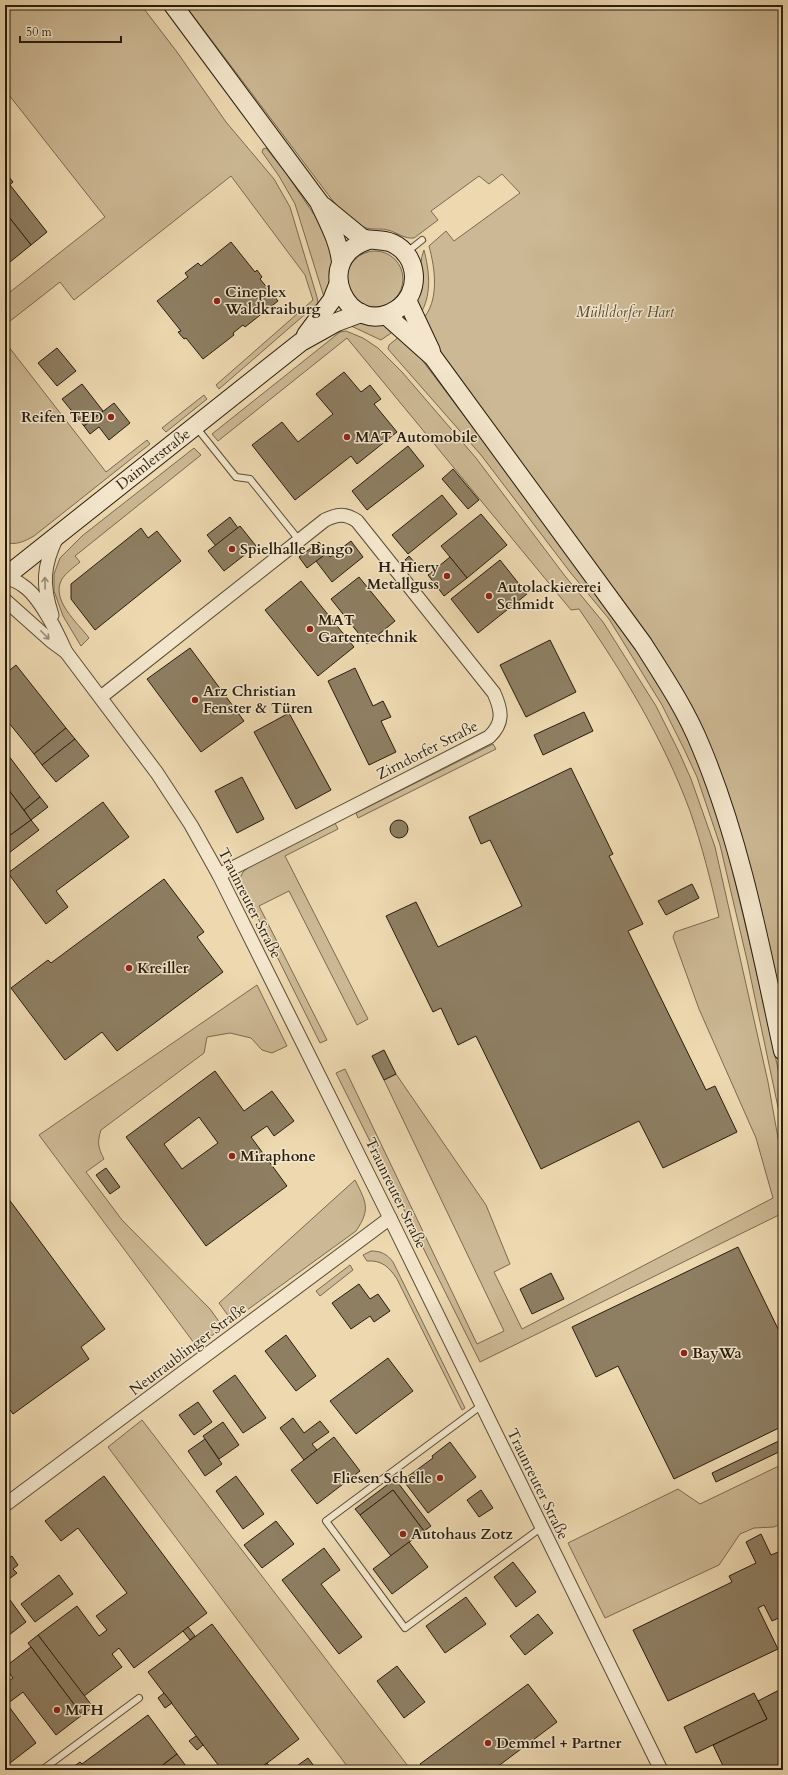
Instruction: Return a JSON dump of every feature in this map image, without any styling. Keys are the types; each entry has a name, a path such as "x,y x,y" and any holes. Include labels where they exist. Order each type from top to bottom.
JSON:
{"main road":[{"path":"173,5 319,202 340,253 341,262 338,285 344,298 361,313 373,316 386,315 398,309 407,300 413,286 414,272 405,253 392,243 385,240 369,240 362,238 319,202"},
{"path":"341,262 352,248 369,240"},
{"name":"Daimlerstraße","path":"301,342 332,300 338,285"},
{"path":"407,300 433,357 643,644 668,682 689,721 715,782 732,835 760,945 783,1051"},
{"name":"Daimlerstraße","path":"5,577 301,342 337,322 361,313"},
{"path":"386,315 433,357"}],"street":[{"name":"Zirndorfer Straße","path":"101,697 325,520 336,515 347,515 357,521 494,693 501,714 496,731 489,737 219,875"},
{"name":"Traunreuter Straße","path":"58,535 49,554 44,584 48,605 66,652 101,697 161,780 191,825 219,875 482,1404 661,1770"},
{"name":"Traunreuter Straße","path":"5,577 23,585 30,591 58,634"},
{"name":"Traunreuter Straße","path":"5,600 51,641 66,652"},
{"name":"Neutraublinger Straße","path":"5,1505 390,1218"}],"lane":[{"path":"405,253 422,240"},
{"path":"195,426 236,477 250,479 300,540"},
{"path":"482,1404 326,1521 405,1628 542,1527"},
{"path":"42,1770 139,1698"}],"green space":[{"path":"5,5 141,5 177,52 226,122 274,179 290,207 318,303 219,389 216,385 313,300 305,275 231,176 74,300 60,282 5,325 5,296 105,217 5,90"},
{"name":"Mühldorfer Hart","path":"185,5 783,5 783,1011 675,678 651,639 438,349 422,320 432,304 434,294 433,264 429,246 446,231 454,241 520,193 502,174 489,184 479,176 431,211 438,220 414,238 404,237 383,229 369,229 357,224 333,201"},
{"path":"266,148 286,173 325,231 333,259 329,271 330,286 324,297 295,204 279,176 262,152 263,149"},
{"path":"424,250 429,281 427,296 422,311 417,302 420,289 421,263"},
{"path":"370,251 380,251 395,259 401,268 403,279 401,290 395,299 380,307 370,307 359,302 352,295 347,284 347,274 352,263 359,256"},
{"path":"357,323 383,325 394,331 381,340 349,325"},
{"path":"346,331 363,338 378,348 402,372 476,458 565,576 603,622 656,706 691,779 715,847 768,1082 783,1166 783,1213 480,1362 336,1073 345,1069 477,1344 504,1331 384,1080 396,1074 486,1205 510,1264 494,1272 522,1329 773,1198 756,1138 699,1009 673,937 675,932 719,917 706,864 690,811 655,732 611,657 579,609 571,610 347,338 218,441 212,434 340,332"},
{"path":"400,336 419,356 599,594 661,686 682,726 708,785 726,844 783,1091 783,1131 747,960 720,845 697,777 684,749 662,705 609,619 570,572 481,455 388,349 389,345"},
{"path":"5,342 106,472 147,440 150,444 34,536 17,543 5,542"},
{"path":"204,395 207,399 166,432 162,428"},
{"path":"194,448 201,455 75,556 80,562 62,579 59,587 62,603 72,618 89,638 81,646 63,616 54,591 54,574 60,558 82,536"},
{"path":"493,744 496,749 358,818 356,813"},
{"path":"335,823 338,829 285,856 368,1019 357,1025 289,891 259,906 327,1040 320,1043 239,880 243,872 251,865"},
{"path":"257,985 287,1046 272,1053 262,1050 251,1038 230,1033 207,1037 204,1053 101,1130 99,1145 100,1152 104,1159 86,1172 122,1220 210,1309 223,1327 197,1347 39,1135"},
{"path":"355,1180 362,1194 365,1206 364,1217 356,1231 232,1321 219,1303"},
{"path":"371,1251 384,1254 393,1262 465,1408 462,1410 397,1279 385,1265 367,1261 363,1255"},
{"path":"350,1265 353,1270 320,1296 316,1291"},
{"path":"142,1420 411,1770 350,1770 108,1447"},
{"path":"783,1464 783,1523 774,1527 754,1528 740,1534 719,1565 605,1618 568,1543 678,1489 700,1504"}],"building":[{"path":"5,172 13,182 5,189"},
{"path":"10,185 47,232 31,245 5,212 5,189"},
{"path":"5,212 31,245 5,266"},
{"name":"Cineplex Waldkraiburg","path":"231,242 255,272 257,270 262,277 260,279 278,301 245,327 243,325 233,333 234,335 203,359 186,338 184,339 178,332 181,331 157,301 188,277 185,273 198,263 201,266"},
{"path":"57,348 76,371 57,386 38,363"},
{"name":"MAT Automobile","path":"344,372 361,392 370,385 381,399 374,404 397,432 357,464 351,456 295,500 252,445 282,422 298,442 333,414 316,394"},
{"path":"82,384 103,411 84,426 62,399"},
{"name":"Reifen TED","path":"114,403 130,423 109,440 99,427 90,434 84,426"},
{"path":"408,446 424,466 367,510 352,491"},
{"path":"453,469 479,500 468,509 442,479"},
{"path":"442,495 457,514 408,554 392,535"},
{"path":"481,514 507,545 467,578 441,546"},
{"path":"230,517 238,528 216,546 207,535"},
{"name":"Spielhalle Bingo","path":"240,526 256,546 224,571 208,551"},
{"path":"141,528 148,538 157,531 181,561 95,630 71,599 71,584"},
{"path":"351,541 363,557 332,582 316,561 327,553 330,557"},
{"path":"319,542 327,553 307,568 299,557"},
{"path":"409,556 415,563 410,566 405,560"},
{"name":"H. Hiery Metallguss","path":"450,557 467,578 444,596 428,575"},
{"name":"Autolackiererei Schmidt","path":"500,560 527,594 478,633 451,599"},
{"path":"359,577 395,621 367,644 331,599"},
{"name":"MAT Gartentechnik","path":"301,581 354,647 318,676 265,610"},
{"path":"550,640 576,692 526,717 500,665"},
{"name":"Arz Christian Fenster & Türen","path":"190,648 244,721 201,752 147,679"},
{"path":"16,665 66,728 34,754 5,718 5,674"},
{"path":"355,668 373,706 383,701 391,717 381,721 396,752 369,765 328,681"},
{"path":"584,712 593,731 543,755 534,735"},
{"path":"289,713 331,790 296,809 254,732"},
{"path":"66,728 75,739 42,765 34,754"},
{"path":"75,739 89,756 56,782 42,765"},
{"path":"5,751 40,797 24,810 5,785"},
{"path":"571,768 613,854 609,856 643,924 628,931 706,1090 715,1086 737,1132 663,1168 639,1121 541,1169 476,1036 458,1045 441,1008 433,1012 386,916 416,902 438,947 522,906 490,840 481,844 469,817"},
{"path":"242,777 264,819 237,833 215,791"},
{"path":"5,785 31,820 5,839"},
{"path":"40,797 48,807 31,820 24,810"},
{"path":"103,802 129,837 56,891 68,907 46,924 8,873"},
{"path":"31,820 39,830 5,856 5,839"},
{"path":"395,820 403,820 408,825 406,836 403,838 395,838 390,833 390,825"},
{"name":"Kreiller","path":"164,879 204,932 197,937 223,972 117,1051 102,1032 65,1060 11,988 48,960 51,963"},
{"path":"692,884 699,898 666,915 658,901"},
{"path":"384,1050 396,1074 384,1080 372,1056"},
{"name":"Miraphone","path":"215,1071 244,1111 272,1091 294,1121 274,1136 267,1126 251,1137 287,1186 206,1246 126,1137","holes":["199,1117 218,1143 182,1169 164,1144"]},
{"path":"106,1168 120,1187 110,1194 96,1175"},
{"path":"5,1194 105,1329 81,1347 89,1359 13,1414 5,1403"},
{"name":"BayWa","path":"738,1247 783,1339 783,1426 674,1479 618,1366 596,1377 572,1327"},
{"path":"551,1273 564,1299 532,1314 520,1289"},
{"path":"359,1284 370,1299 378,1294 390,1311 374,1322 370,1316 351,1329 332,1303"},
{"path":"286,1335 316,1376 296,1391 265,1351"},
{"path":"388,1358 413,1391 356,1434 330,1401"},
{"path":"235,1375 266,1418 243,1433 213,1391"},
{"path":"198,1402 212,1422 194,1435 179,1415"},
{"path":"293,1418 304,1433 320,1421 329,1432 312,1444 317,1450 304,1460 280,1428"},
{"path":"223,1422 239,1445 219,1459 203,1436"},
{"path":"334,1437 360,1471 317,1504 291,1470"},
{"path":"205,1439 222,1464 205,1476 188,1451"},
{"path":"783,1439 783,1450 716,1482 712,1473"},
{"name":"Fliesen Schelle","path":"450,1442 476,1477 428,1513 403,1480 433,1458 432,1456"},
{"path":"104,1476 207,1613 134,1668 119,1648 112,1654 122,1667 84,1696 38,1635 77,1606 99,1636 107,1630 96,1616 127,1593 78,1528 61,1541 45,1521"},
{"path":"236,1476 264,1514 243,1529 216,1491"},
{"path":"395,1479 431,1526 424,1531 393,1490 360,1515 355,1509"},
{"path":"393,1490 424,1531 391,1556 360,1515"},
{"path":"481,1490 493,1508 479,1517 467,1500"},
{"path":"276,1521 294,1544 262,1568 244,1545"},
{"path":"761,1534 771,1555 783,1550 783,1616 772,1621 764,1605 758,1608 778,1649 668,1701 633,1630 732,1582 729,1576 756,1563 746,1542"},
{"path":"409,1542 428,1567 392,1594 373,1569"},
{"path":"324,1548 340,1570 321,1584 362,1637 339,1654 282,1580"},
{"path":"12,1556 18,1565 13,1569 17,1573 5,1582 5,1561"},
{"path":"513,1562 536,1592 516,1607 494,1577"},
{"path":"59,1575 73,1594 35,1622 21,1604"},
{"path":"5,1593 26,1622 5,1638"},
{"path":"466,1597 486,1624 445,1653 426,1626"},
{"path":"538,1614 553,1633 525,1655 510,1636"},
{"path":"212,1624 299,1739 258,1770 222,1770 148,1672"},
{"path":"188,1627 195,1636 190,1640 183,1631"},
{"path":"38,1635 93,1707 82,1715 28,1643"},
{"name":"MTH","path":"31,1647 82,1715 56,1735 23,1692 7,1704 36,1743 10,1763 5,1756 5,1684 13,1678 5,1667"},
{"path":"397,1666 425,1702 404,1718 377,1681"},
{"name":"Demmel + Partner","path":"528,1684 557,1722 493,1770 425,1770 420,1764"},
{"path":"783,1688 783,1770 725,1770 713,1745 767,1719 758,1701"},
{"path":"164,1693 172,1703 165,1708 158,1698"},
{"path":"754,1693 767,1719 696,1753 684,1727"},
{"path":"148,1715 177,1754 156,1770 69,1770 80,1762 82,1764"},
{"path":"196,1736 203,1745 197,1750 189,1741"},
{"path":"177,1754 189,1770 158,1770 158,1769"},
{"path":"308,1758 317,1770 291,1770"},
{"path":"267,1763 272,1770 258,1770"}],"place":[{"name":"Cineplex Waldkraiburg","path":"217,301"},
{"name":"Reifen TED","path":"111,417"},
{"name":"MAT Automobile","path":"347,437"},
{"name":"Spielhalle Bingo","path":"232,549"},
{"name":"H. Hiery Metallguss","path":"447,576"},
{"name":"Autolackiererei Schmidt","path":"489,596"},
{"name":"MAT Gartentechnik","path":"310,629"},
{"name":"Arz Christian Fenster & Türen","path":"195,700"},
{"name":"Kreiller","path":"129,968"},
{"name":"Miraphone","path":"232,1156"},
{"name":"BayWa","path":"684,1353"},
{"name":"Fliesen Schelle","path":"440,1478"},
{"name":"Autohaus Zotz","path":"403,1534"},
{"name":"MTH","path":"57,1710"},
{"name":"Demmel + Partner","path":"488,1743"}]}
